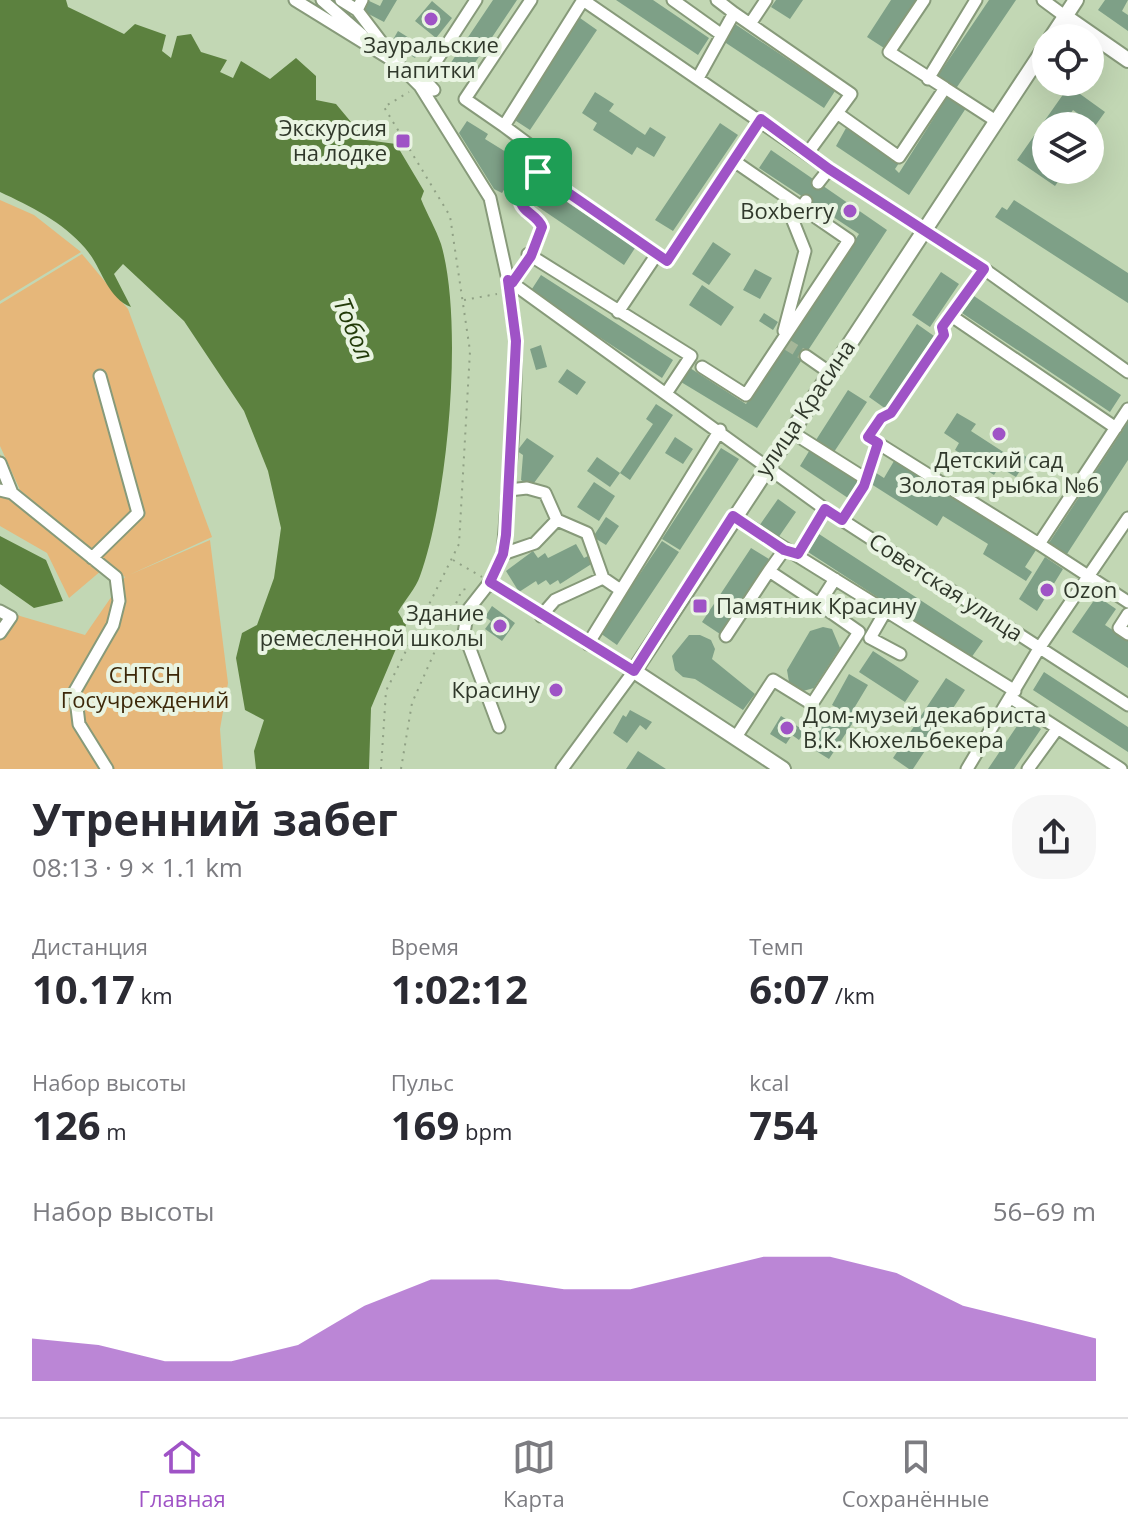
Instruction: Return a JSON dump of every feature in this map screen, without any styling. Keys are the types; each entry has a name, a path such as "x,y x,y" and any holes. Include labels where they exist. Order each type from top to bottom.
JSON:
{"main road":[{"path":"1061,24 1076,0"},
{"path":"1066,17 1128,60"},
{"name":"улица Красина","path":"634,671 733,516 1032,67"},
{"path":"634,671 783,769"}],"street":[{"path":"295,0 397,63 434,90"},
{"path":"322,0 380,52"},
{"path":"341,0 360,5 397,63"},
{"path":"422,82 476,0"},
{"path":"531,0 465,99 528,144 538,172 667,261 761,119"},
{"path":"504,126 583,0 761,119 829,169 984,269 1128,372"},
{"path":"673,0 722,35"},
{"path":"717,0 851,94 807,154"},
{"path":"750,24 766,0"},
{"path":"924,0 889,52 996,121"},
{"path":"928,79 976,0"},
{"path":"1043,0 1066,17"},
{"path":"698,78 734,13"},
{"path":"422,82 490,198 510,285 516,341 503,554 490,582 468,610 464,633 499,727"},
{"path":"837,113 899,157 945,88"},
{"path":"702,367 746,395 784,343 849,240 804,204 734,161"},
{"path":"818,183 829,169"},
{"path":"510,285 542,227 540,221 524,209 520,199 538,172"},
{"path":"784,343 805,251 793,221 804,204"},
{"path":"618,312 657,254"},
{"path":"529,255 691,356 667,392"},
{"path":"984,269 942,327 944,335 891,413 881,418 868,437 1128,602"},
{"name":"Советская улица","path":"510,285 667,392 825,509 1128,705"},
{"path":"950,315 1116,428"},
{"path":"806,356 829,372"},
{"path":"92,558 138,513 100,376"},
{"path":"1039,544 1128,409"},
{"path":"588,644 619,589 720,430"},
{"path":"790,431 866,479"},
{"path":"842,520 866,479 878,443"},
{"path":"0,463 6,492 116,577 119,601 105,643 75,691 75,711 107,769"},
{"path":"509,490 527,488 545,493 557,520 587,533 603,578 619,589"},
{"path":"733,516 784,550 798,554 1121,769"},
{"path":"967,769 1040,647 1128,518"},
{"path":"503,554 535,543 557,520"},
{"path":"726,636 784,550"},
{"path":"736,737 773,680 812,704 859,632 769,571"},
{"path":"541,616 555,600 603,578"},
{"path":"819,604 835,579"},
{"path":"490,582 634,671"},
{"path":"0,611 11,617 0,633"},
{"path":"885,612 870,638 900,654"},
{"path":"1128,614 1119,628 1128,634"},
{"name":"улица Красина","path":"562,769 634,671"},
{"path":"1028,769 1057,729"}],"path":[{"path":"381,769 386,691 459,544 470,351 450,216 384,107 422,82"},
{"path":"463,300 510,285"},
{"path":"798,554 825,509"},
{"path":"451,560 490,582"},
{"path":"401,769 412,703 462,590 490,582"}],"green space":[{"path":"0,200 34,215 81,252 0,301"},
{"name":"СНТСН Госучреждений","path":"82,254 128,309 212,537 129,575 210,540 228,683 220,729 223,769 0,769 0,605 20,616 85,635 125,577 20,490 0,446 0,304"},
{"path":"0,454 17,490 102,570 69,598 47,553 0,526"}],"water":[{"name":"Тобол","path":"0,0 66,0 68,7 124,34 135,24 166,35 162,51 171,58 177,36 191,34 201,52 227,60 220,72 233,78 241,61 270,79 296,58 316,76 316,100 336,104 366,140 396,144 424,191 421,199 441,244 448,278 452,363 450,410 430,543 418,580 398,612 406,625 371,708 369,769 256,769 254,751 264,720 245,710 236,658 242,633 257,625 274,578 281,528 268,471 244,411 184,321 123,264 114,274 131,307 123,302 110,289 91,256 67,230 0,192"},
{"path":"0,536 46,560 63,601 34,608 0,584"}],"building":[{"path":"367,0 380,6 383,0 397,0 384,22 361,10"},
{"path":"493,0 517,0 462,82 446,70"},
{"path":"616,0 653,0 709,38 698,55"},
{"path":"776,0 803,0 790,19 771,7"},
{"path":"891,0 916,0 884,48 867,37"},
{"path":"989,0 1016,0 955,90 937,77"},
{"path":"1105,0 1128,0 1122,11 1128,15 1128,31 1098,10"},
{"path":"432,1 452,18 436,38 415,21"},
{"path":"580,18 597,30 530,130 513,119"},
{"path":"735,24 835,91 824,108 723,41"},
{"path":"398,31 422,46 415,58 391,43"},
{"path":"595,92 614,104 609,111 645,135 650,127 666,137 654,157 637,147 632,155 593,130 597,123 582,113"},
{"path":"949,94 968,105 909,195 836,146 846,128 899,163 895,169 899,173"},
{"path":"1062,96 1083,96 1105,112 1073,110 1051,112"},
{"path":"467,121 488,134 485,139 522,162 502,193 494,189 459,133"},
{"path":"720,123 738,135 673,231 655,220"},
{"path":"1032,139 1032,170 1017,160"},
{"path":"544,140 553,146 544,160 535,154"},
{"path":"771,150 887,230 757,428 681,382 690,368 746,404 859,234 759,168"},
{"path":"536,181 635,248 624,265 525,198"},
{"path":"1014,200 1128,273 1128,303 995,217 1002,207 1007,210"},
{"path":"713,242 731,254 709,285 692,274"},
{"path":"755,269 772,278 760,299 743,290"},
{"path":"941,272 959,284 930,327 912,315"},
{"path":"541,275 673,360 662,378 530,292"},
{"path":"702,285 734,307 721,326 689,305"},
{"path":"974,296 1121,395 1110,412 962,313"},
{"path":"764,313 778,322 773,330 759,321"},
{"path":"917,324 934,336 886,409 869,397"},
{"path":"541,345 547,367 536,370 530,349"},
{"path":"567,369 586,382 577,395 558,382"},
{"path":"848,390 867,402 834,452 816,440"},
{"path":"656,404 673,415 630,480 620,473 653,424 646,419"},
{"path":"957,413 976,424 971,431 1008,455 1012,447 1028,458 1016,477 999,467 994,475 955,450 959,443 944,433"},
{"path":"1128,422 1128,460 1065,557 1047,546"},
{"path":"675,437 693,449 683,464 665,453"},
{"path":"527,438 554,456 531,487 521,480 523,455 517,451"},
{"path":"721,448 739,459 680,550 662,539"},
{"path":"811,448 859,480 848,498 800,466"},
{"path":"597,457 620,473 610,487 587,471"},
{"path":"894,461 1036,550 1025,567 1032,572 1026,581 983,554 988,544 943,516 937,526 868,482 873,471 884,478"},
{"path":"594,482 615,496 599,521 577,507"},
{"path":"778,499 796,512 778,538 759,526"},
{"path":"606,517 619,526 606,545 593,537"},
{"path":"819,534 983,641 971,658 808,552"},
{"path":"662,541 679,552 617,645 600,633"},
{"path":"576,544 584,558 588,556 593,563 560,584 558,580 550,585 546,580 538,585 536,581 519,592 506,571 533,551 538,558 545,553 548,558"},
{"path":"751,548 769,559 720,634 702,622"},
{"path":"1045,557 1063,569 1037,611 1019,599"},
{"path":"1097,596 1116,609 1105,625 1128,640 1128,668 1072,632"},
{"name":"Здание ремесленной школы","path":"492,606 515,623 502,641 485,629 491,621 485,617"},
{"path":"823,627 832,629 840,648 814,688 803,691 789,682 787,670 810,631"},
{"path":"689,635 700,635 711,640 715,649 712,659 755,694 743,710 675,670 672,656"},
{"path":"873,651 919,681 905,702 859,672"},
{"path":"1044,672 1128,727 1128,752 1033,690"},
{"path":"849,674 868,685 850,715 832,705"},
{"path":"946,678 965,690 913,769 909,769 893,758"},
{"path":"833,707 854,721 829,759 808,746"},
{"path":"630,710 652,722 646,730 640,725 627,743 613,733 623,715 626,717"},
{"name":"Дом-музей декабриста В.К. Кюхельбекера","path":"781,716 805,731 799,740 792,735 786,744 770,734"},
{"path":"1023,717 1041,729 1014,769 988,769"},
{"path":"638,751 666,769 626,769"}],"tunnel":[{"path":"786,344 806,356"}],"place":[{"name":"Зауральские напитки","path":"431,19"},
{"name":"Экскурсия на лодке","path":"403,141"},
{"name":"Boxberry","path":"850,211"},
{"name":"Детский сад Золотая рыбка №6","path":"999,434"},
{"name":"Ozon","path":"1047,590"},
{"name":"Памятник Красину","path":"700,606"},
{"name":"Здание ремесленной школы","path":"500,626"},
{"name":"Красину","path":"556,690"},
{"name":"Дом-музей декабриста В.К. Кюхельбекера","path":"787,728"}],"route":[{"path":"761,119 829,169 984,269 942,327 944,335 891,413 881,418 868,437 878,443 864,486 842,520 825,509 798,554 784,550 733,516 634,671 490,582 503,554 506,535 514,418 516,341 508,280 512,283 531,256 542,227 540,221 524,209 520,199 538,172 667,261 761,119"}]}
